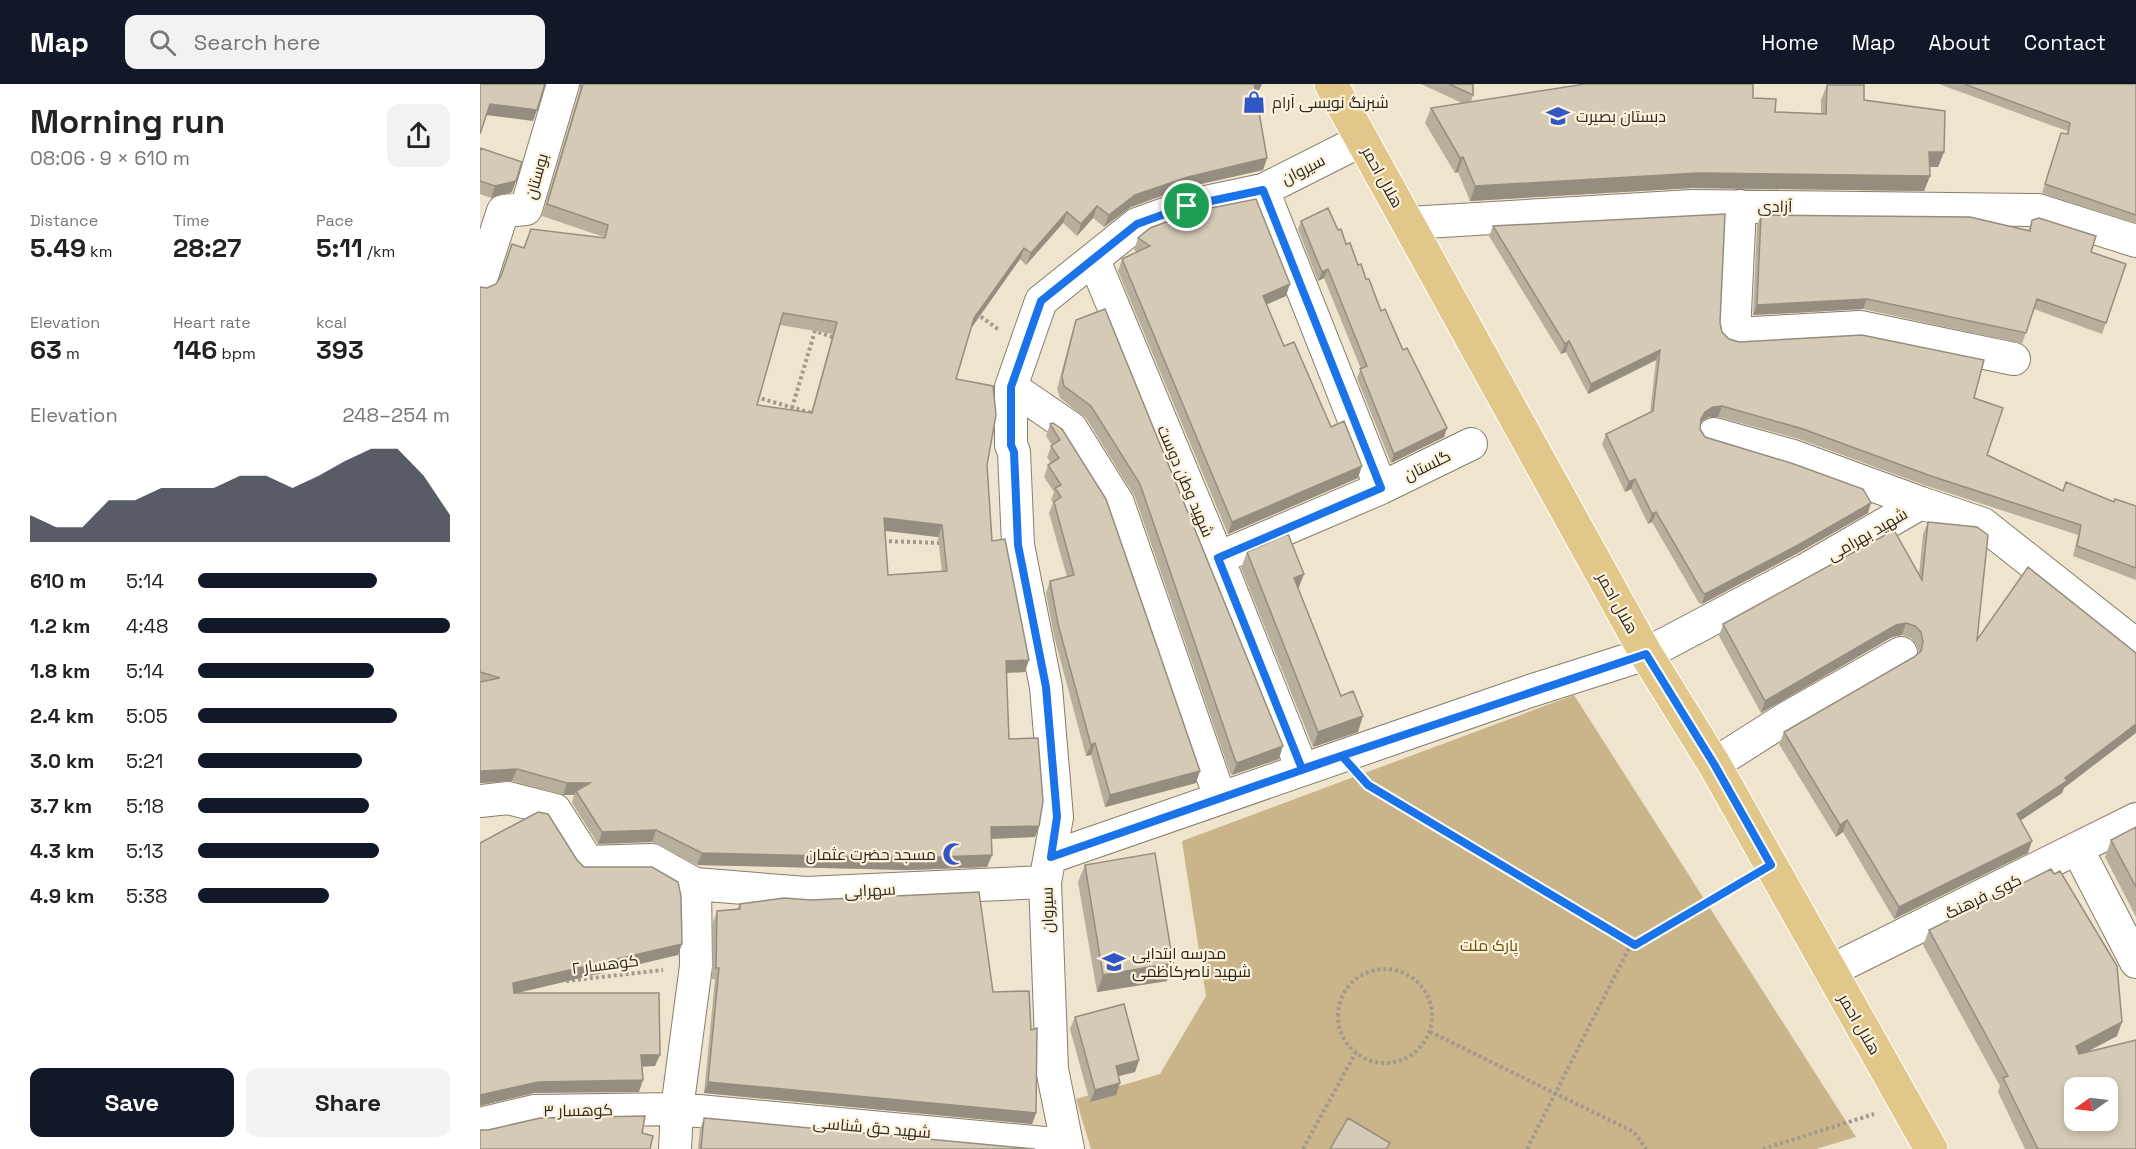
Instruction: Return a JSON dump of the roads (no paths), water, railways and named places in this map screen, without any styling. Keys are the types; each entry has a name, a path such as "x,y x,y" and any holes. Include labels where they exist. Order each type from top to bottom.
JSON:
{"main road":[{"name":"هلال احمر","path":"1331,84 1646,654 1714,764 1931,1149"}],"street":[{"name":"بوستان","path":"480,282 503,212 526,209 563,84"},
{"name":"سیروان","path":"1067,1147 1052,1069 1048,869 1057,817 1046,687 1018,545 1014,452 1011,445 1011,387 1041,301 1137,224 1187,206 1263,190 1362,140"},
{"path":"1263,190 1381,488"},
{"name":"آزادی","path":"1409,223 1692,206 2038,210 2136,241"},
{"path":"1740,206 1734,334 1860,327 2014,359"},
{"name":"شهید وطن دوست","path":"1094,260 1218,558 1302,769"},
{"path":"1011,387 1071,428 1118,503 1220,798"},
{"path":"1714,434 1793,456 1921,503"},
{"name":"گلستان","path":"1218,558 1381,488 1471,444"},
{"name":"شهید بهرامی","path":"1342,756 1646,654 1805,570 1921,503 1983,524 2136,645"},
{"path":"1714,764 1785,719 1901,653"},
{"name":"سهرابی","path":"695,884 806,893 1048,869 1220,798 1342,756"},
{"path":"480,801 508,798 555,810 588,862 652,860 695,884 696,966 677,1109 675,1149"},
{"name":"کوی فرهنگ","path":"1830,971 2078,850 2136,819"},
{"path":"2078,850 2136,962"},
{"name":"شهید حق شناسی","path":"677,1109 1067,1147"},
{"name":"کوهسار ۳","path":"480,1124 534,1111 677,1109"}],"place":[{"name":"شبرنگ نویسی آرام","path":"1254,102"},
{"name":"دبستان بصیرت","path":"1558,116"},
{"name":"مسجد حضرت عثمان","path":"954,854"},
{"name":"مدرسه ابتدایی شهید ناصرکاظمی","path":"1114,962"}],"park label":[{"name":"پارک ملت","path":"1489,945"}]}
